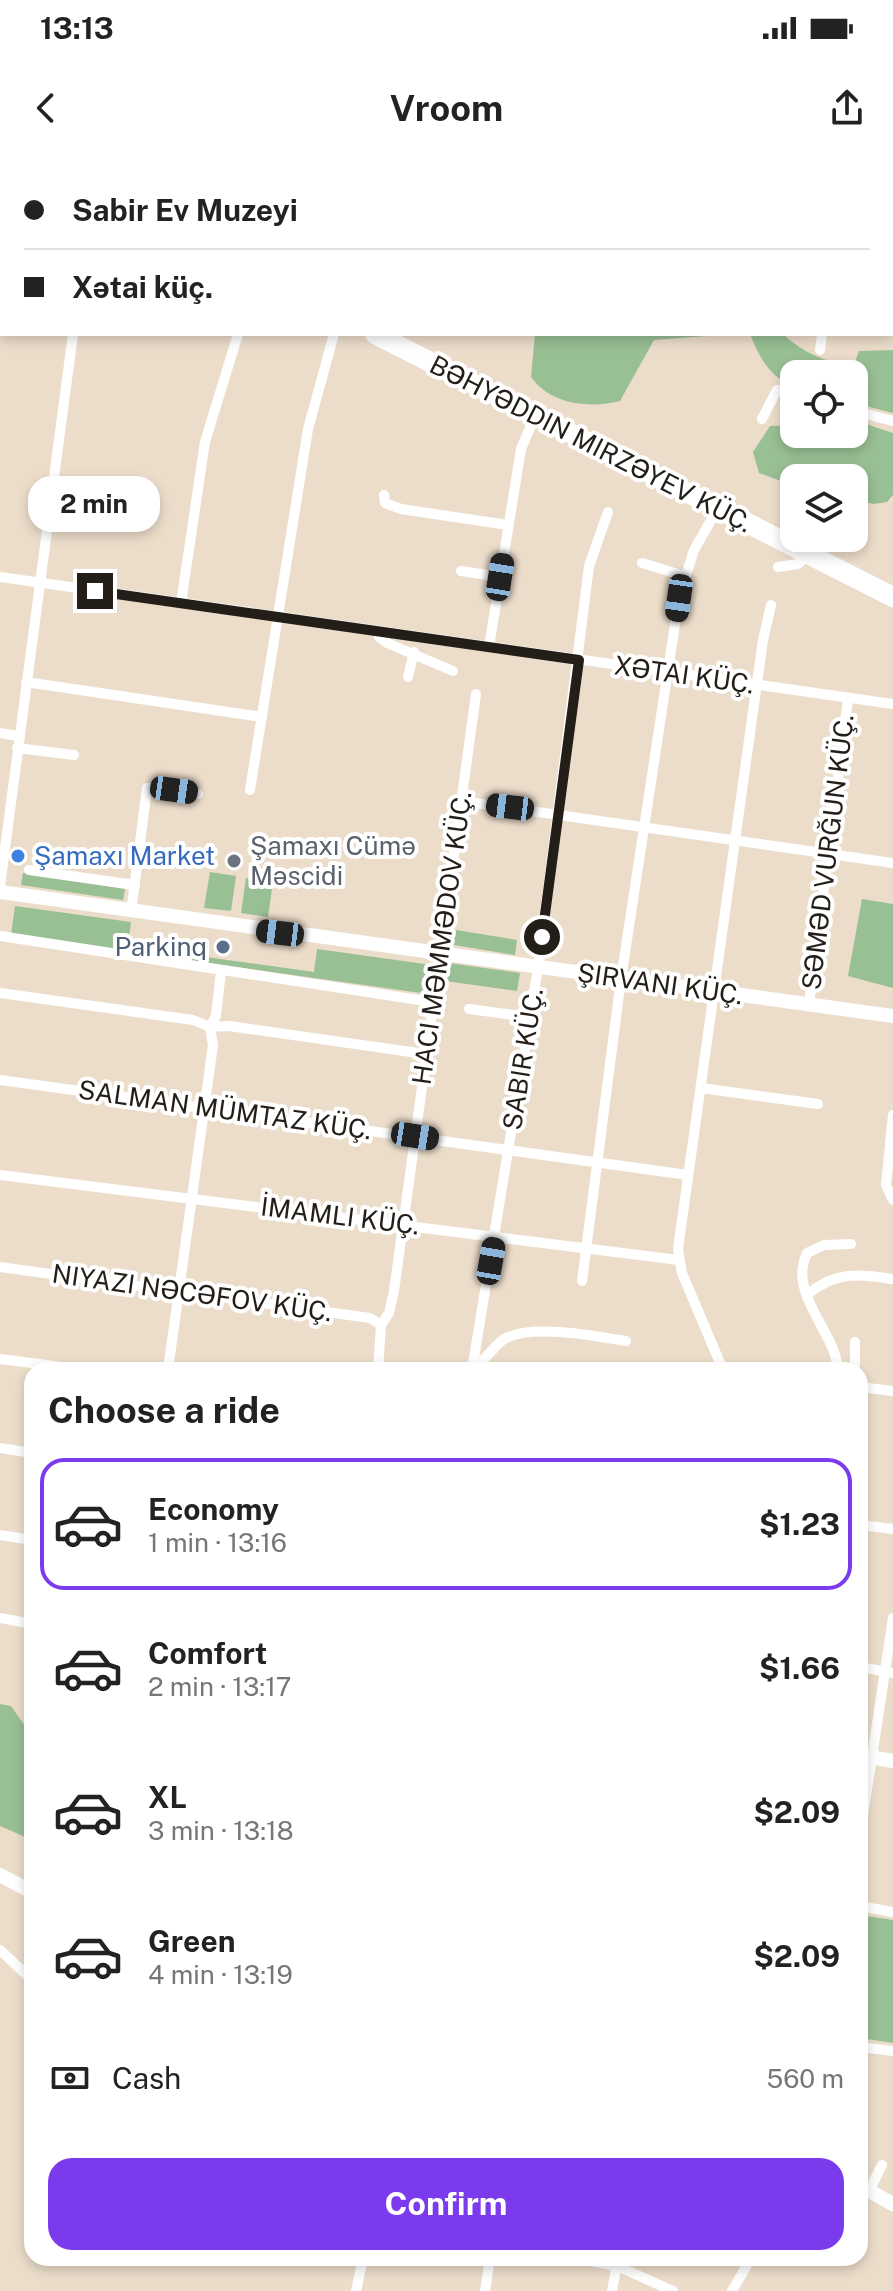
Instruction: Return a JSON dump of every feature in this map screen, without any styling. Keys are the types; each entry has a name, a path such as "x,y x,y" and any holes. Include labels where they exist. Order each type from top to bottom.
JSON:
{"highway":[{"name":"BƏHYƏDDIN MIRZƏYEV KÜÇ.","path":"379,336 893,597"}],"main road":[{"name":"ŞIRVANI KÜÇ.","path":"0,889 131,912 893,1016"},
{"path":"868,1756 893,1761"},
{"path":"0,1875 24,1888"},
{"path":"868,2191 893,2204"}],"street":[{"path":"0,889 73,336"},
{"path":"181,603 205,442 237,336"},
{"path":"250,790 308,429 333,336"},
{"path":"820,350 822,336"},
{"path":"762,419 777,390 780,391"},
{"path":"868,415 893,421"},
{"path":"489,647 523,440 535,416"},
{"path":"384,495 385,503 401,509 508,525"},
{"path":"582,1281 621,979 685,576 694,550 718,508"},
{"name":"SABIR KÜÇ.","path":"473,1362 538,968 589,566 608,512"},
{"path":"778,567 798,564 809,555"},
{"path":"642,563 685,576"},
{"path":"461,571 500,577"},
{"name":"XƏTAI KÜÇ.","path":"0,577 893,704"},
{"path":"720,1362 679,1260 735,840 771,605"},
{"path":"379,632 379,637 387,643 453,671"},
{"path":"408,677 414,652"},
{"path":"26,682 262,717"},
{"path":"379,1362 381,1325 389,1313 403,1224 476,694"},
{"name":"SƏMƏD VURĞUN KÜÇ.","path":"809,1004 848,699"},
{"path":"0,733 18,736"},
{"path":"17,748 74,755"},
{"path":"131,912 147,788 198,794"},
{"path":"461,801 893,863"},
{"path":"29,870 135,885"},
{"path":"0,936 432,1002"},
{"path":"169,1362 213,1045 210,1027 216,1016 221,971"},
{"path":"0,993 193,1020 210,1027 229,1026 425,1054"},
{"path":"469,1009 529,1017"},
{"name":"SALMAN MÜMTAZ KÜÇ.","path":"0,1080 688,1175"},
{"path":"701,1088 818,1104"},
{"path":"893,1117 886,1185 893,1200"},
{"path":"0,1175 588,1246 679,1260"},
{"path":"837,1362 808,1294 803,1269 807,1253 824,1245 851,1244"},
{"name":"NIYAZI NƏCƏFOV KÜÇ.","path":"0,1267 370,1318 381,1325"},
{"path":"808,1294 819,1284 849,1274 892,1279"},
{"path":"478,1362 502,1340 514,1334 588,1334 626,1341"},
{"path":"855,1342 855,1362"},
{"path":"0,1359 24,1362"},
{"path":"868,1388 893,1391"},
{"path":"0,1448 24,1452"},
{"path":"868,1526 893,1529"},
{"path":"0,1535 24,1539"},
{"path":"0,1618 24,1622"},
{"path":"868,1749 889,1672 893,1618"},
{"path":"868,1668 889,1672"},
{"path":"868,1907 893,1912"},
{"path":"0,1950 24,1972"},
{"path":"868,2048 893,2051"},
{"path":"868,2184 882,2165"},
{"path":"356,2291 361,2266"},
{"path":"485,2291 489,2266"},
{"path":"612,2291 617,2266"},
{"path":"626,2266 673,2291"},
{"path":"732,2291 746,2266"}],"green space":[{"path":"535,336 706,336 654,340 620,401 583,404 559,399 531,377"},
{"path":"751,336 786,336 815,356 827,360 780,360 780,379 766,366"},
{"path":"893,350 893,413 868,407 868,360 856,360 859,351"},
{"path":"868,425 893,433 893,495 887,502 868,503 868,464 780,464 780,481 759,473 753,452 770,426 780,426 780,448 868,448"},
{"path":"210,872 236,876 231,911 204,908"},
{"path":"23,873 125,889 123,900 21,885"},
{"path":"246,878 273,882 268,917 241,913"},
{"path":"862,899 893,904 893,988 848,976"},
{"path":"15,906 131,922 128,946 314,972 317,949 432,965 428,994 11,935"},
{"path":"450,929 517,940 515,955 448,944"},
{"path":"448,963 520,973 517,991 445,981"},
{"path":"0,1704 11,1706 24,1725 24,1836 0,1826"},
{"path":"868,1916 893,1920 893,2043 868,2039"}],"place":[{"name":"Şamaxı Market","path":"18,856"},
{"name":"Şamaxı Cümə Məscidi","path":"234,861"},
{"name":"Parkinq","path":"223,947"}],"route":[{"path":"95,591 579,660 542,937"}]}
